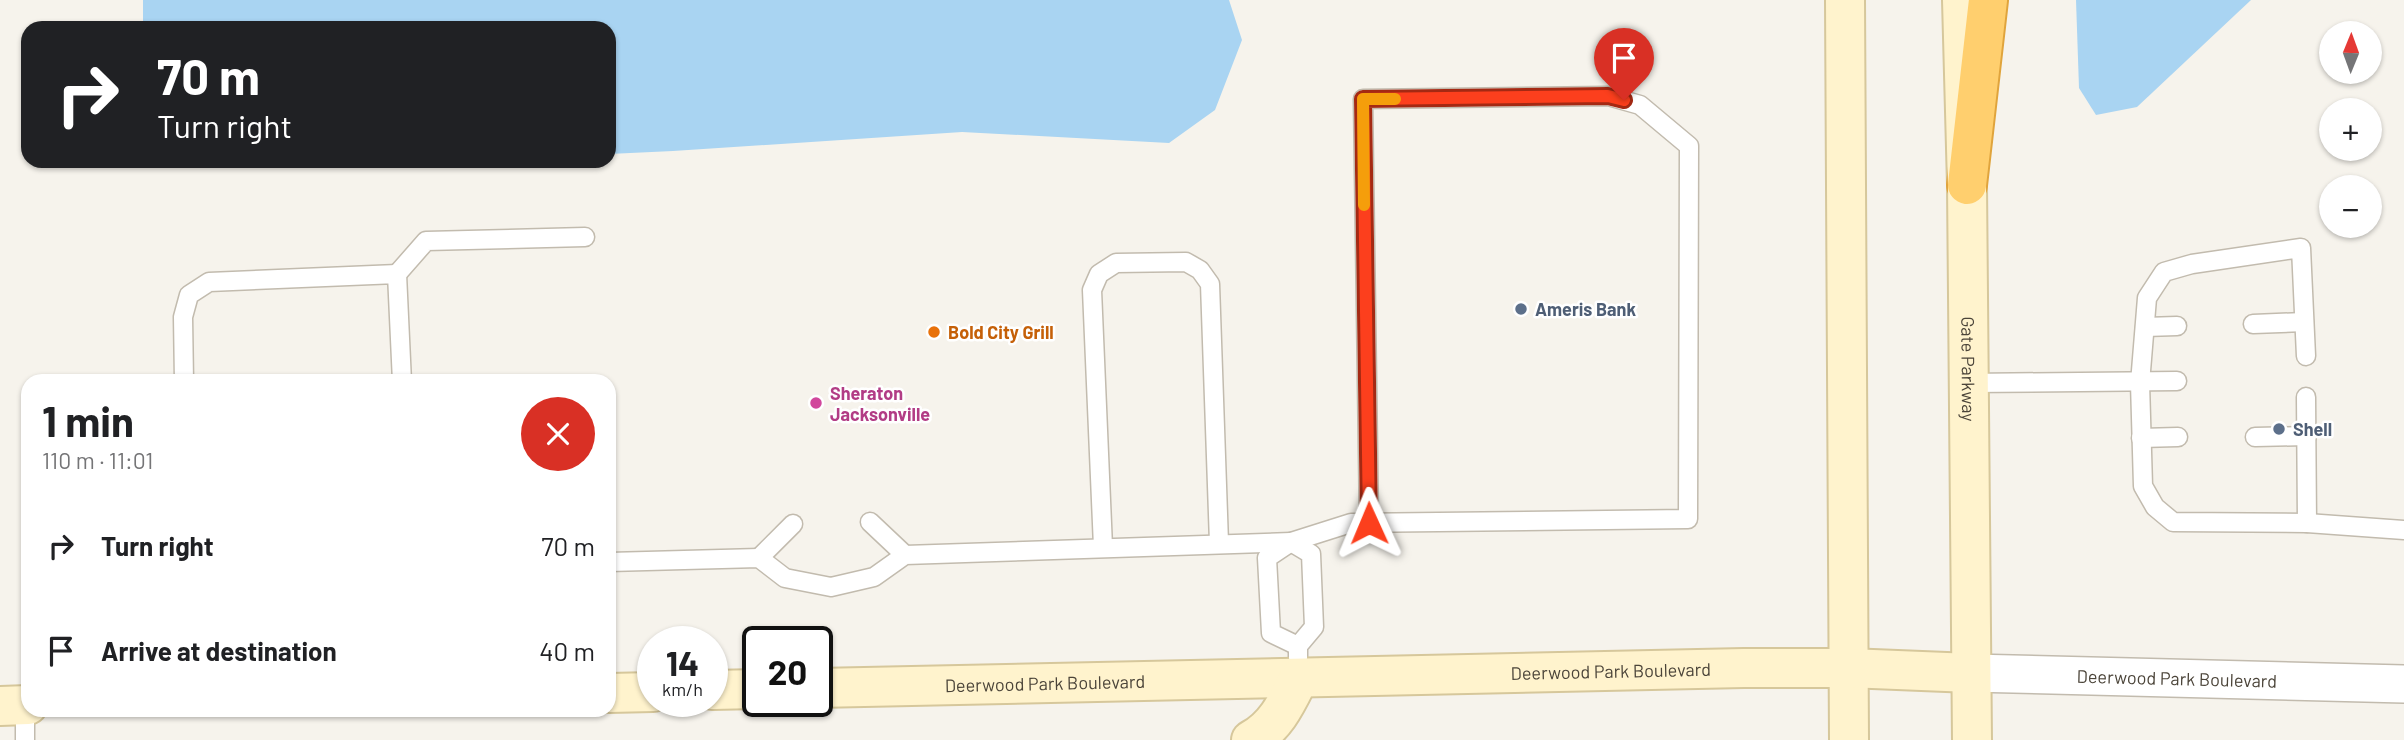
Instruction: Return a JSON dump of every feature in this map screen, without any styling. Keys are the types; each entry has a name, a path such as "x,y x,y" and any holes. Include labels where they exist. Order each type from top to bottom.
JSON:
{"highway":[{"path":"1967,185 1988,0"}],"main road":[{"path":"1845,0 1849,740"},
{"name":"Gate Parkway","path":"1962,0 1967,185 1972,740"},
{"path":"1251,740 1261,735 1283,710 1298,662"},
{"name":"Deerwood Park Boulevard","path":"833,687 1298,662 1848,668 1971,673"},
{"path":"616,692 637,692"}],"street":[{"name":"Deerwood Park Boulevard","path":"1971,673 2404,684"}],"lane":[{"path":"616,562 759,558 785,578 831,587 874,577 905,555 1291,542 1311,554 1314,627 1298,662 1271,633 1270,624 1267,558 1291,542 1351,523 1369,523 1688,519 1689,146 1640,105 1608,96 1363,99 1369,523"},
{"path":"402,374 397,274 426,241 585,237"},
{"path":"2306,356 2301,248 2192,264 2164,272 2147,298 2144,327 2140,383 2143,486 2155,507 2173,522 2307,523 2404,530"},
{"path":"1103,547 1092,290 1099,274 1116,263 1186,262 1200,270 1210,284 1219,543"},
{"path":"184,374 183,317 189,295 209,282 397,274"},
{"path":"2253,324 2304,322"},
{"path":"2144,327 2177,326"},
{"path":"1969,383 2177,381"},
{"path":"2306,397 2307,523"},
{"path":"2255,437 2307,436"},
{"path":"2141,438 2178,437"},
{"path":"870,522 905,555"},
{"path":"759,558 793,524"}],"water":[{"path":"143,0 1229,0 1242,40 1215,110 1169,143 962,132 616,154 616,21 143,21"},
{"path":"2076,0 2251,0 2137,107 2096,115 2079,88"}],"slow traffic":[{"path":"1364,205 1363,99 1395,99"}],"place":[{"name":"Ameris Bank","path":"1521,309"},
{"name":"Bold City Grill","path":"934,332"},
{"name":"Sheraton Jacksonville","path":"816,403"},
{"name":"Shell","path":"2279,429"}],"route":[{"path":"1369,523 1363,99 1608,96 1624,100"}]}
